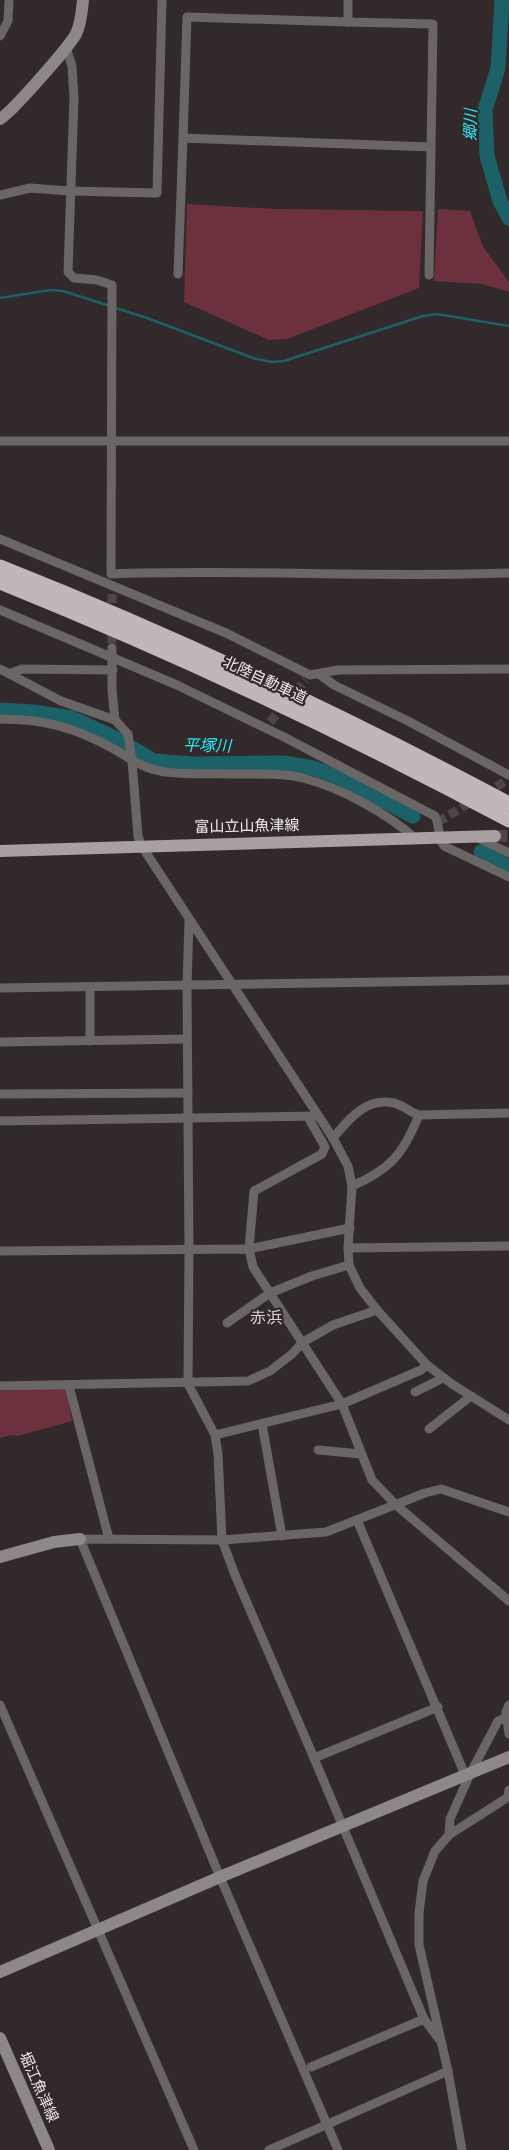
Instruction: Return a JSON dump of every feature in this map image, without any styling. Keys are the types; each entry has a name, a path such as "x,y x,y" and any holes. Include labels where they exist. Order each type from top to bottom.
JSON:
{"highway":[{"name":"北陸自動車道","path":"0,567 232,667 416,755 509,804"},
{"name":"北陸自動車道","path":"0,582 234,684 398,763 509,820"}],"main road":[{"name":"富山立山魚津線","path":"0,851 141,845 439,839 495,836"}],"street":[{"path":"0,36 8,21 9,0"},
{"path":"0,119 66,48 76,34 82,16 83,0"},
{"path":"0,195 30,188 157,193 162,0"},
{"path":"348,0 348,22"},
{"path":"178,274 187,17 433,24 429,274"},
{"path":"66,48 72,66 74,98 69,191 68,272 74,278 97,280 112,285 112,594"},
{"path":"183,138 431,147"},
{"path":"0,441 509,440"},
{"path":"0,539 226,633 408,721 507,778"},
{"path":"111,574 164,572 509,573"},
{"path":"0,610 268,725 435,816 438,822 439,839 449,848 509,877"},
{"path":"112,648 114,658 112,690 116,720"},
{"path":"0,669 61,701 116,720 128,734 138,836 141,845 231,984 313,1116 333,1138 348,1166 352,1186 348,1248 350,1265 360,1288 376,1310 427,1365 443,1378 509,1420"},
{"path":"9,674 22,669 113,670"},
{"path":"312,676 338,670 509,669"},
{"path":"0,718 23,719 76,730 113,748 132,761 153,770 264,774 302,778 324,785 367,806 401,826 416,839"},
{"path":"477,837 509,853"},
{"path":"190,921 187,986 188,1384 215,1435 218,1454 222,1540 234,1575 314,1758 341,1826 424,2019 439,2038"},
{"path":"0,988 509,980"},
{"path":"90,987 90,1041"},
{"path":"0,1042 187,1039"},
{"path":"0,1094 188,1093"},
{"path":"333,1138 351,1116 369,1104 395,1103 419,1116 509,1113"},
{"path":"0,1121 188,1120 313,1116"},
{"path":"313,1116 325,1147 322,1154 254,1191 248,1249 252,1267 342,1404 372,1480 396,1505 509,1601"},
{"path":"352,1186 373,1176 398,1157 409,1140 419,1116"},
{"path":"0,1251 248,1249 350,1228"},
{"path":"348,1248 509,1246"},
{"path":"228,1322 270,1293 312,1276 350,1265"},
{"path":"0,1386 188,1384 248,1381 270,1371 292,1354 303,1342 333,1325 376,1310"},
{"path":"215,1435 342,1404 421,1370 427,1365"},
{"path":"415,1392 443,1378"},
{"path":"69,1386 109,1539"},
{"path":"429,1428 470,1396"},
{"path":"262,1424 282,1536"},
{"path":"318,1450 361,1454"},
{"path":"0,1557 54,1542 80,1539 222,1540 326,1532 425,1493 441,1489 509,1512"},
{"path":"356,1520 468,1776"},
{"path":"80,1539 220,1877 338,2150"},
{"path":"509,1704 507,1717 509,1734"},
{"path":"0,1705 194,2150"},
{"path":"314,1758 438,1707"},
{"path":"449,1835 450,1819 468,1776 498,1721 507,1717"},
{"path":"0,1972 220,1877 341,1826 468,1776 509,1757"},
{"path":"462,2150 448,2071 419,1945 419,1914 423,1881 435,1851 449,1835 509,1796"},
{"path":"311,2067 424,2019"},
{"name":"堀江魚津線","path":"0,2038 49,2150"},
{"path":"269,2150 448,2071"}],"shaded area":[{"path":"187,204 276,209 423,211 419,288 287,339 269,340 184,302"},
{"path":"438,209 470,211 483,247 509,282 509,292 482,284 434,281"},
{"path":"66,1388 72,1421 18,1436 11,1435 0,1438 0,1391"}],"waterway":[{"name":"郷川","path":"502,0 498,68 485,110 487,156 500,201 509,218"},
{"path":"0,298 50,290 63,291 147,318 253,358 271,362 284,361 423,316 437,314 509,326"},
{"name":"平塚川","path":"0,710 33,712 72,718 111,736 154,761 193,764 284,763 313,768 338,777 413,816"},
{"name":"平塚川","path":"481,852 509,867"}],"tunnel":[{"path":"112,594 112,648"},
{"path":"270,722 306,680"},
{"path":"485,794 504,782"},
{"path":"438,822 474,800"},
{"path":"495,836 509,836"}],"district":[{"name":"赤浜","path":"266,1317"}]}
